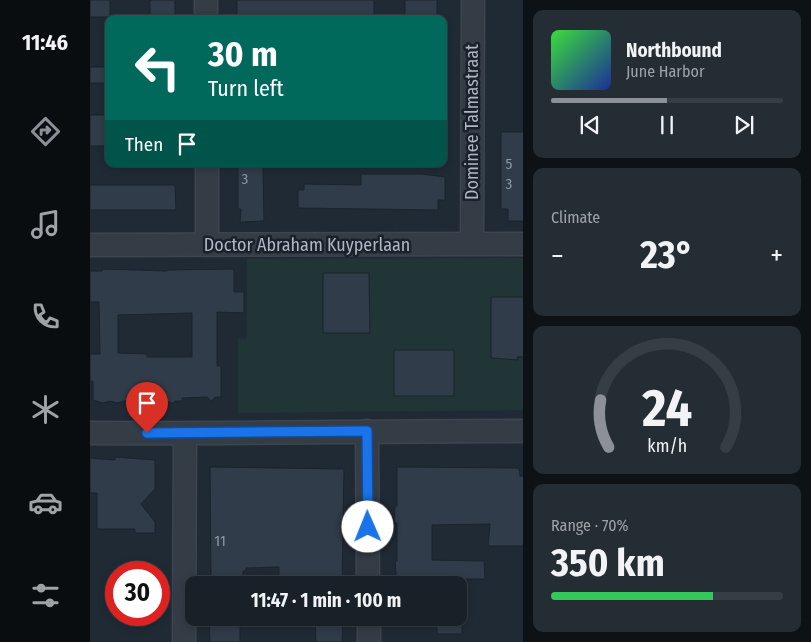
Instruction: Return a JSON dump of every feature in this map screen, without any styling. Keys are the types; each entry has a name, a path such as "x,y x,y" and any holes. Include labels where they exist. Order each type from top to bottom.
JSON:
{"street":[{"path":"206,0 206,15"},
{"name":"Dominee Talmastraat","path":"472,244 473,0"},
{"path":"206,167 207,245"},
{"name":"Doctor Abraham Kuyperlaan","path":"90,245 523,244"},
{"path":"367,431 368,576"},
{"path":"90,433 523,431"},
{"path":"184,642 185,434"},
{"path":"368,626 369,642"}],"shaded area":[{"path":"523,258 523,410 238,413 238,339 247,338 247,259"}],"building":[{"path":"90,0 110,0 110,15 90,17"},
{"path":"150,0 175,0 175,15 150,15"},
{"path":"237,0 374,0 374,15 237,15"},
{"path":"405,0 437,0 437,15 405,15"},
{"path":"90,67 105,67 105,83 90,83"},
{"path":"90,115 105,115 105,146 90,146"},
{"path":"501,132 523,132 523,221 508,221 508,209 501,209"},
{"path":"238,167 263,167 264,221 240,222 241,209 238,209"},
{"path":"361,174 422,174 445,177 445,200 438,200 438,210 298,208 298,190 304,190 304,184 361,185"},
{"path":"90,185 175,185 176,210 90,210"},
{"path":"102,269 167,271 234,269 234,292 244,292 244,313 217,312 217,366 221,366 221,397 216,397 211,401 207,397 182,398 182,401 175,401 173,403 165,401 156,403 153,401 124,401 117,403 110,401 103,403 93,400 93,381 90,381 90,354 100,354 99,302 90,302 90,271 102,271","holes":["192,313 192,357 147,357 147,354 118,353 118,315"]},
{"path":"323,273 369,273 370,333 323,333"},
{"path":"491,297 523,297 523,357 517,357 518,360 491,358"},
{"path":"394,350 454,350 454,396 394,396"},
{"path":"115,457 155,460 155,489 141,504 155,522 155,533 135,533 135,529 97,529 97,493 90,493 90,458 115,460"},
{"path":"210,467 344,469 342,576 279,576 279,567 246,568 246,571 243,571 243,576 211,576"},
{"path":"397,467 519,468 520,476 523,476 523,546 488,546 490,524 432,525 432,560 484,561 485,579 467,579 467,576 396,576 397,523 394,523 395,506 397,506"},
{"path":"209,626 240,626 240,642 210,642"},
{"path":"315,626 343,626 342,642 316,642"},
{"path":"437,626 462,626 462,634 437,634"}],"route":[{"path":"147,433 367,431 368,527"}]}
